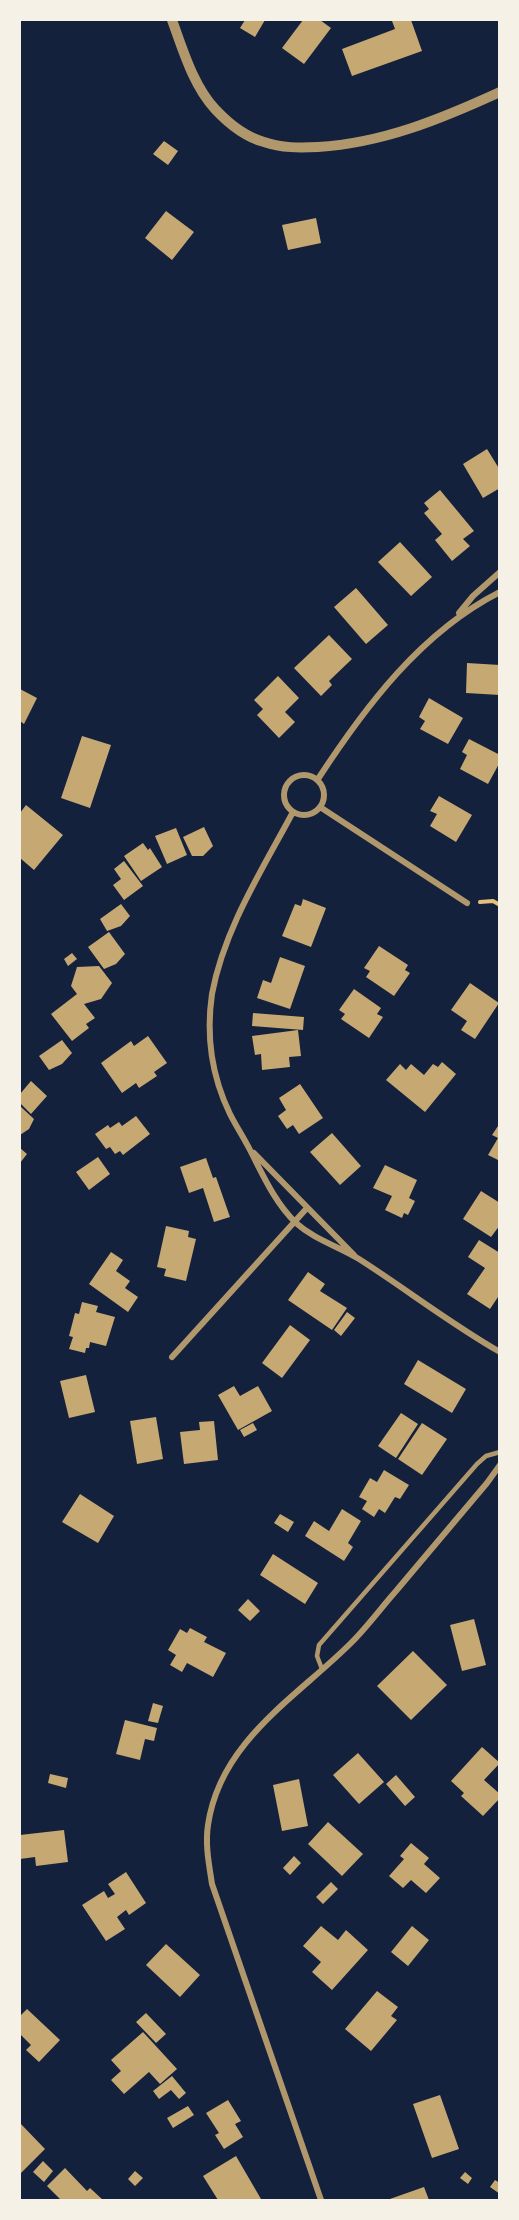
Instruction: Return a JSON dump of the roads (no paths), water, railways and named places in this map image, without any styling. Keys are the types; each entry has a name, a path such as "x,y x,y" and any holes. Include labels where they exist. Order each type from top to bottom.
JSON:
{"street":[{"path":"172,20 192,72 214,108 245,133 262,142 284,147 334,146 392,135 433,122 500,92"},
{"path":"455,619 473,596 500,572"},
{"path":"318,779 347,734 399,671 455,619 500,592"},
{"path":"304,774 318,779 324,791 324,799 320,807 308,815 293,812 284,799 286,784 294,777 304,774"},
{"path":"320,807 467,903"},
{"path":"293,812 237,919 213,994 210,1028 212,1059 219,1087 230,1114 276,1197 294,1221 318,1239 356,1258 500,1352"},
{"path":"249,1147 356,1258"},
{"path":"172,1357 307,1208"},
{"path":"321,2200 222,1919 212,1884 207,1850 208,1825 213,1804 236,1756 274,1710 352,1642 500,1465"}],"lane":[{"path":"322,1669 317,1656 319,1645 477,1464 486,1456 500,1452"}]}
